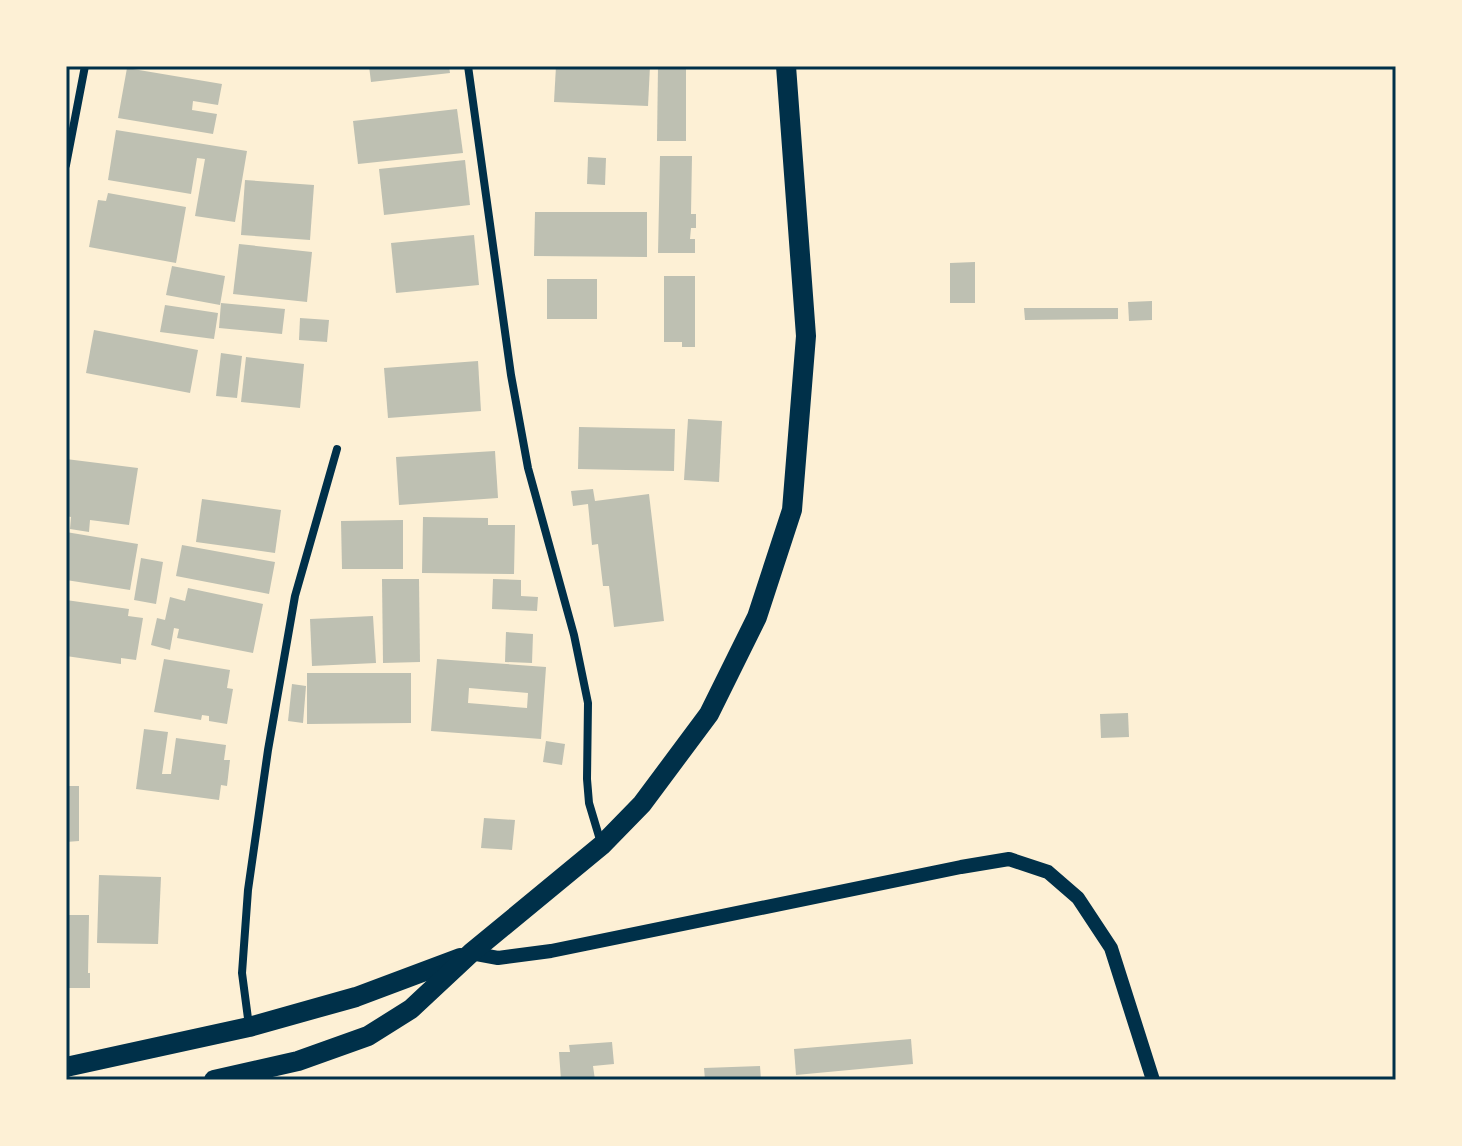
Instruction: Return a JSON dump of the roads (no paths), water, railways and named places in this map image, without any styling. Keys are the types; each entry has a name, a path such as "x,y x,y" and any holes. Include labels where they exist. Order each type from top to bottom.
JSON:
{"main road":[{"path":"214,1080 298,1061 368,1036 411,1009 471,953 602,845 642,804 709,714 757,617 792,510 806,336 786,66"},
{"path":"66,1067 249,1027 356,997 471,953"}],"street":[{"path":"66,165 85,66"},
{"path":"468,66 516,406 528,468 574,635 588,703 589,803 602,845"},
{"path":"249,1027 242,973 248,890 268,750 295,596 337,449"},
{"path":"471,953 498,958 551,951 1009,859 1048,872 1078,898 1111,948 1153,1080"}]}
